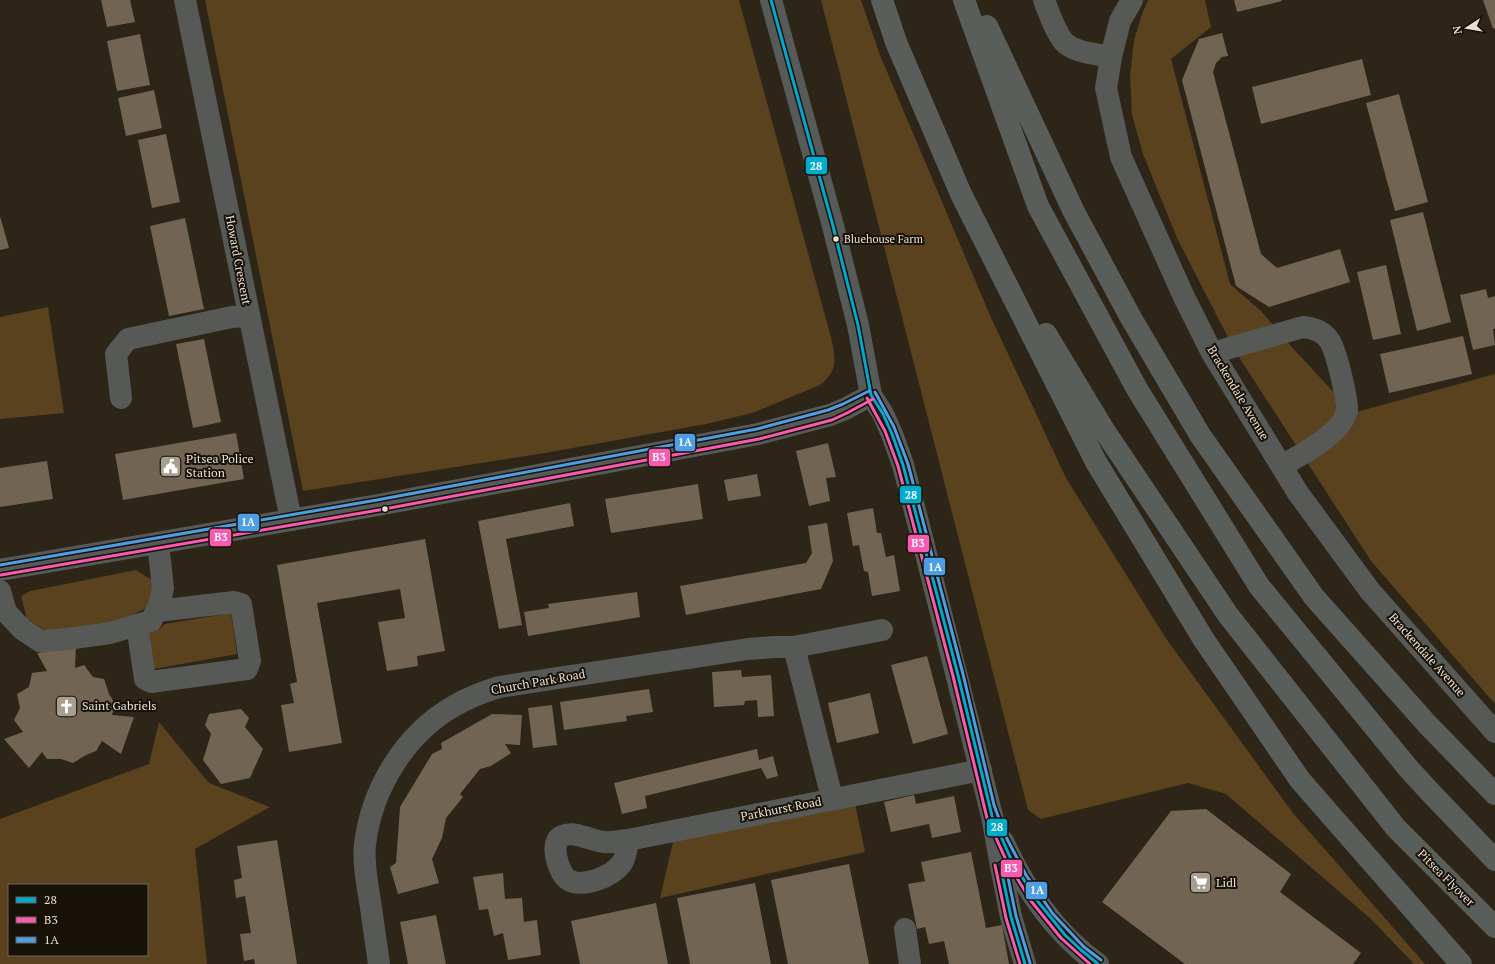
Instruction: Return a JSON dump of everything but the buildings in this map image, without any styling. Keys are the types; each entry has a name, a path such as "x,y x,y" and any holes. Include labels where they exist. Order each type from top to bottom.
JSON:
{"highway":[{"path":"882,0 896,42 961,194 1096,462 1204,640 1300,780 1462,964"},
{"path":"964,0 1038,206 1137,388 1259,586 1408,768 1495,860"},
{"path":"974,0 1074,212 1131,318 1200,435 1314,597 1427,724 1495,794"},
{"name":"Pitsea Flyover","path":"961,194 1102,427 1228,615 1396,828 1495,927"}],"main road":[{"path":"771,0 839,249 858,325 871,395 883,414 892,434 902,465 963,695 992,816 1011,917 1025,964"},
{"path":"0,570 378,505 758,434 830,415 871,395"},
{"path":"992,816 1015,864 1040,905 1071,942 1098,964"}],"street":[{"name":"Howard Crescent","path":"185,0 291,520"},
{"path":"1044,0 1053,23 1064,42 1081,51 1111,57"},
{"name":"Brackendale Avenue","path":"1132,0 1120,21 1111,57 1106,88 1121,157 1184,297 1212,353 1298,493 1370,591 1495,732"},
{"path":"121,398 116,354 128,340 219,320 249,316"},
{"path":"1212,353 1303,327 1312,328 1319,331 1329,339 1334,349 1343,384 1347,411 1343,421 1329,436 1282,466"},
{"path":"0,592 6,612 22,629 40,641 110,633 151,621 159,606 163,588 158,543"},
{"path":"137,625 145,679 151,682 247,669 250,661 241,604 234,602 157,611"},
{"name":"Church Park Road","path":"379,964 366,878 365,844 372,813 385,778 397,759 433,720 453,706 474,696 499,687 748,649 794,647 882,630"},
{"path":"794,647 832,798"},
{"name":"Parkhurst Road","path":"628,840 621,864 610,875 596,880 573,882 566,878 560,871 555,848 556,841 562,836 573,834 604,842 628,840 832,798 981,770"},
{"path":"905,929 910,964"}],"shaded area":[{"path":"205,0 739,0 832,341 834,366 830,375 820,385 752,413 706,424 545,453 303,491"},
{"path":"821,0 861,0 880,55 989,313 1066,478 1165,637 1293,813 1425,964 1414,964 1371,919 1226,794 1188,783 1041,819 1028,810"},
{"path":"1148,0 1205,0 1211,27 1171,59 1230,284 1261,311 1290,345 1353,413 1495,374 1495,704 1371,561 1235,351 1177,238 1143,154 1132,115 1130,77 1134,40"},
{"path":"48,307 64,413 0,419 0,317"},
{"path":"136,570 158,584 151,605 126,619 48,632 27,619 21,596 30,591"},
{"path":"231,613 237,654 154,669 148,633 159,629 165,624"},
{"path":"159,722 209,783 270,807 195,849 207,964 0,964 0,819 149,764"},
{"path":"854,798 865,852 660,898 675,833"}],"transit line":[{"name":"28","path":"771,0 833,226 858,325 871,395 883,414 903,465 958,675 992,816 1010,857 1035,898 1065,935 1098,964"},
{"name":"1A","path":"0,565 377,500 757,429 828,410 869,391"},
{"name":"1A","path":"875,392 894,427 908,464 963,674 994,805 1005,835 1026,875 1053,914 1084,947 1101,960"},
{"name":"B3","path":"867,398 885,431 898,466 953,676 987,818 1006,860 1031,901 1061,938 1090,964"},
{"name":"B3","path":"1,575 379,510 759,439 832,420 873,399"},
{"name":"1A","path":"1005,863 1016,916 1030,963"},
{"name":"28","path":"1000,864 1011,917 1025,964"},
{"name":"B3","path":"995,865 1006,918 1020,964"}],"place":[{"name":"Bluehouse Farm","path":"836,239"},
{"name":"Pitsea Police Station","path":"170,466"},
{"name":"Saint Gabriels","path":"67,706"},
{"name":"Lidl","path":"1200,883"}]}
